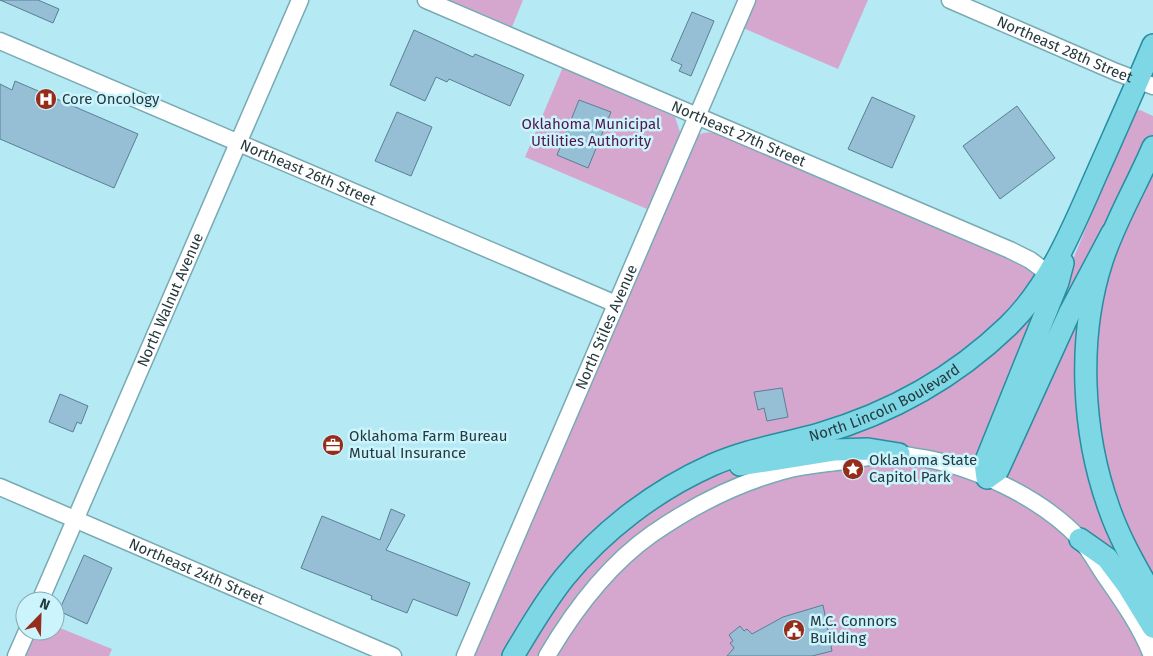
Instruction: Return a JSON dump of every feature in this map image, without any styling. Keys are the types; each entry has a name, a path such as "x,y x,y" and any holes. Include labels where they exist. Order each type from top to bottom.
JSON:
{"main road":[{"name":"North Lincoln Boulevard","path":"513,656 534,619 565,577 597,543 632,512 676,483 712,465 767,446 818,434 867,419 925,390 956,369 1008,325 1025,306 1048,274 1071,232 1146,83 1153,45"},
{"path":"1071,232 1058,282 985,463 987,478 998,470 1069,314 1112,233 1153,147"},
{"path":"1112,233 1101,264 1092,302 1086,368 1088,409 1093,449 1100,482 1109,510 1123,542 1153,597"},
{"path":"712,465 744,465 835,450 868,449 898,454"},
{"path":"1080,539 1107,558 1128,586 1153,627"},
{"path":"530,656 554,617 578,584 597,543"}],"street":[{"name":"North Walnut Avenue","path":"44,591 300,0"},
{"name":"Northeast 27th Street","path":"426,0 1010,250 1030,260 1048,274"},
{"name":"North Stiles Avenue","path":"465,656 747,0"},
{"name":"Northeast 28th Street","path":"950,0 1146,83"},
{"name":"Northeast 26th Street","path":"0,41 616,304"},
{"path":"547,656 574,613 607,574 651,534 697,505 722,493 780,472 813,464 898,454 930,459 964,469 1015,491 1038,504 1080,539 1130,614 1152,656"},
{"name":"Northeast 24th Street","path":"0,487 393,656"},
{"path":"16,656 23,641"}],"green space":[{"path":"448,0 523,0 512,27"},
{"path":"755,0 868,0 838,69 743,28"},
{"name":"Oklahoma Municipal Utilities Authority","path":"563,67 675,117 680,132 678,140 647,209 525,157"},
{"name":"Oklahoma State Capitol Park","path":"1140,110 1153,116 1153,656 473,656 695,137 707,132 719,134 1064,281 1134,112"},
{"path":"65,630 112,649 109,656 26,656 32,641 65,641"}],"building":[{"path":"0,0 38,0 59,9 53,23"},
{"path":"692,12 714,21 691,76 679,71 682,65 671,60"},
{"path":"414,30 473,57 475,54 524,75 510,106 449,79 447,82 436,77 425,101 390,85"},
{"path":"15,81 138,134 114,188 0,139 0,84 12,90"},
{"path":"872,97 915,116 892,168 848,149"},
{"path":"579,100 611,112 588,168 557,155"},
{"path":"1017,106 1055,158 1000,199 963,146"},
{"path":"397,112 432,127 411,176 375,161"},
{"path":"782,388 788,417 767,421 764,408 758,410 754,392"},
{"path":"60,394 88,406 81,424 77,422 73,432 49,422"},
{"path":"391,509 405,515 386,550 470,583 457,616 413,599 407,613 371,599 372,596 301,568 322,516 380,540"},
{"path":"84,555 112,568 87,624 65,614 65,598"},
{"name":"M.C. Connors Building","path":"823,605 832,651 812,656 727,656 734,648 730,643 733,641 729,635 740,626 744,631 747,629 752,634 783,617"}],"place":[{"name":"Core Oncology","path":"46,99"},
{"name":"Oklahoma Farm Bureau Mutual Insurance","path":"333,445"},
{"name":"Oklahoma State Capitol Park","path":"853,469"},
{"name":"M.C. Connors Building","path":"794,630"}]}
